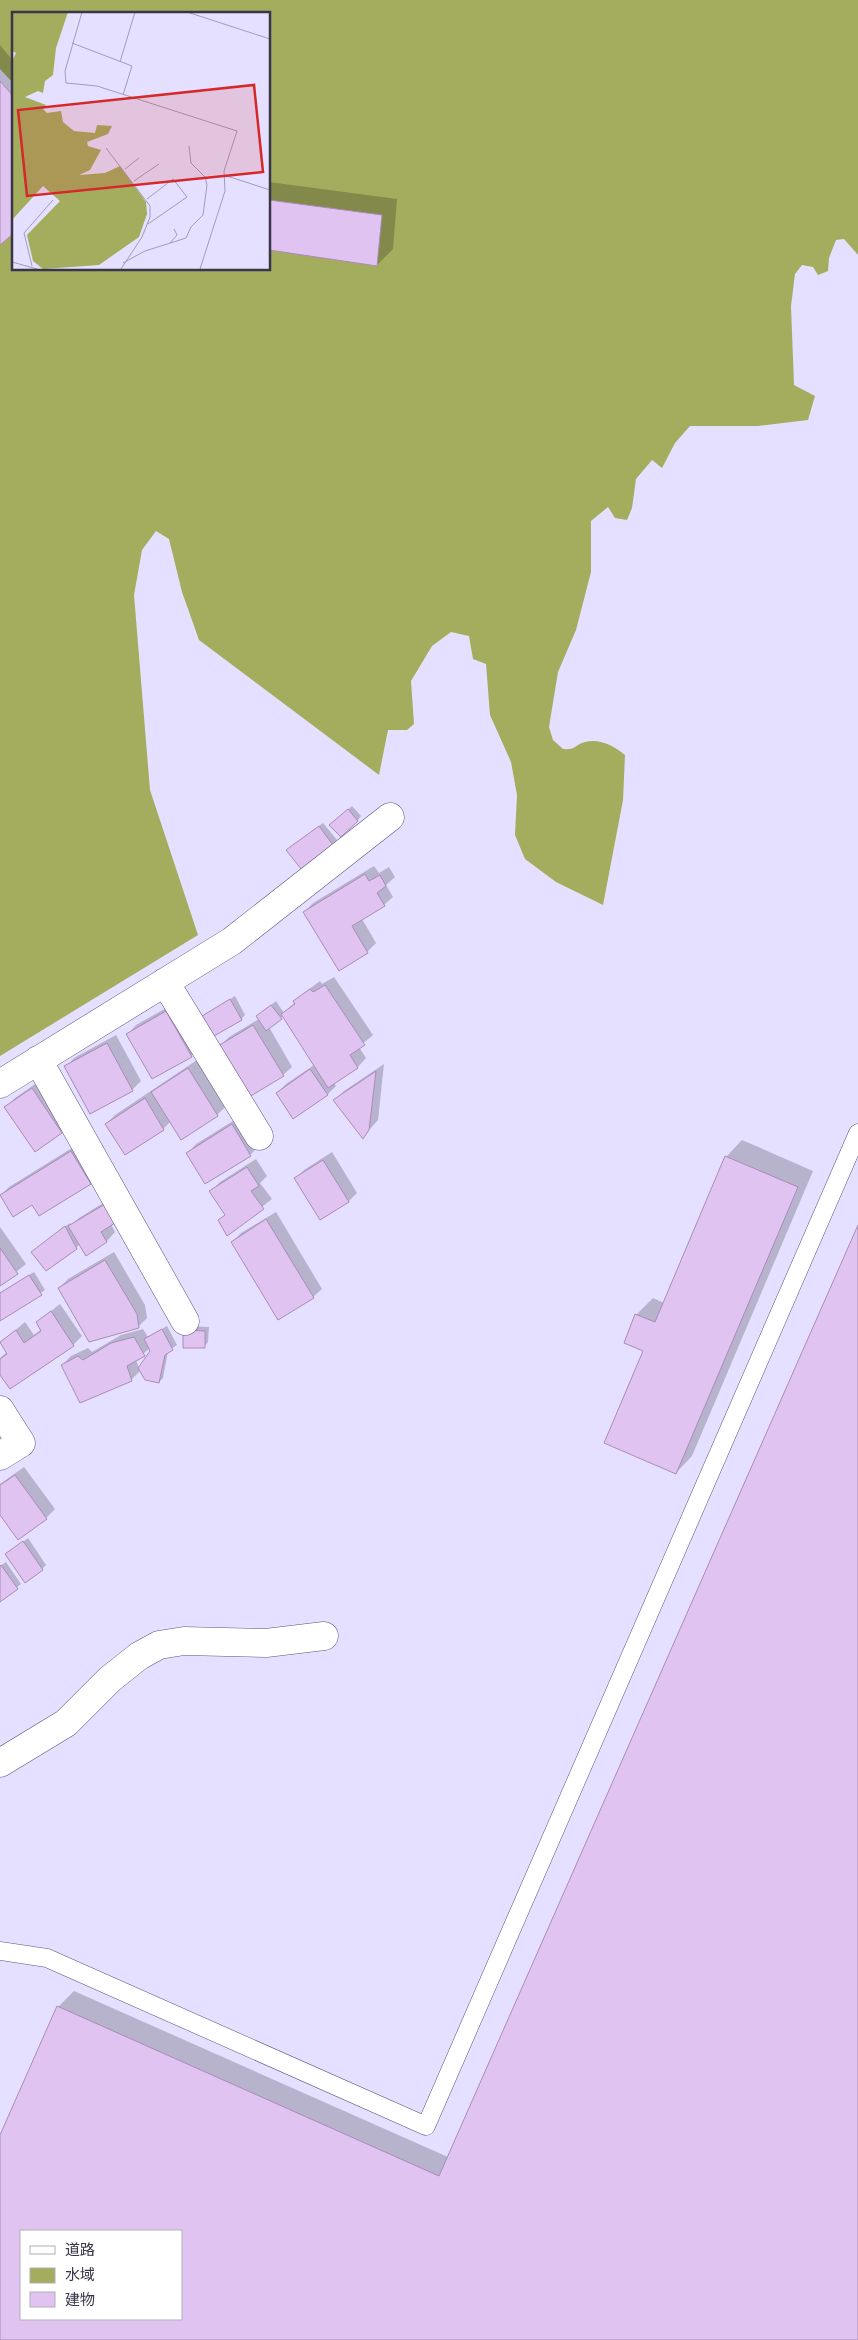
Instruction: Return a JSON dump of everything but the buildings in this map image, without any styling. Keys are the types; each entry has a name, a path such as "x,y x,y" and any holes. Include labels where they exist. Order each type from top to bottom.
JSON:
{"street":[{"path":"0,1084 232,941 390,817"},
{"path":"165,982 259,1136"},
{"path":"38,1060 185,1321"},
{"path":"0,1410 21,1443 0,1456"},
{"path":"0,1763 66,1723 110,1679 139,1656 159,1645 184,1642 266,1643 324,1636"}],"lane":[{"path":"1,1953 47,1958 426,2126 858,1133"}],"water":[{"path":"0,0 858,0 858,255 844,239 836,240 829,258 828,271 818,275 813,267 802,265 795,274 791,306 794,385 815,396 808,420 758,426 690,426 675,443 662,468 652,460 636,479 632,508 627,520 615,518 608,507 591,521 591,572 576,630 558,672 549,727 553,740 563,749 573,748 585,742 596,741 611,746 625,755 623,800 603,905 556,882 525,859 515,835 517,795 511,762 490,715 486,664 473,659 469,636 451,632 432,646 411,681 414,724 407,730 388,730 379,775 199,640 182,592 169,539 156,531 142,550 134,595 150,790 198,935 0,1056 0,244 12,233 12,270 270,270 270,12 12,12 12,82 0,69"}]}
